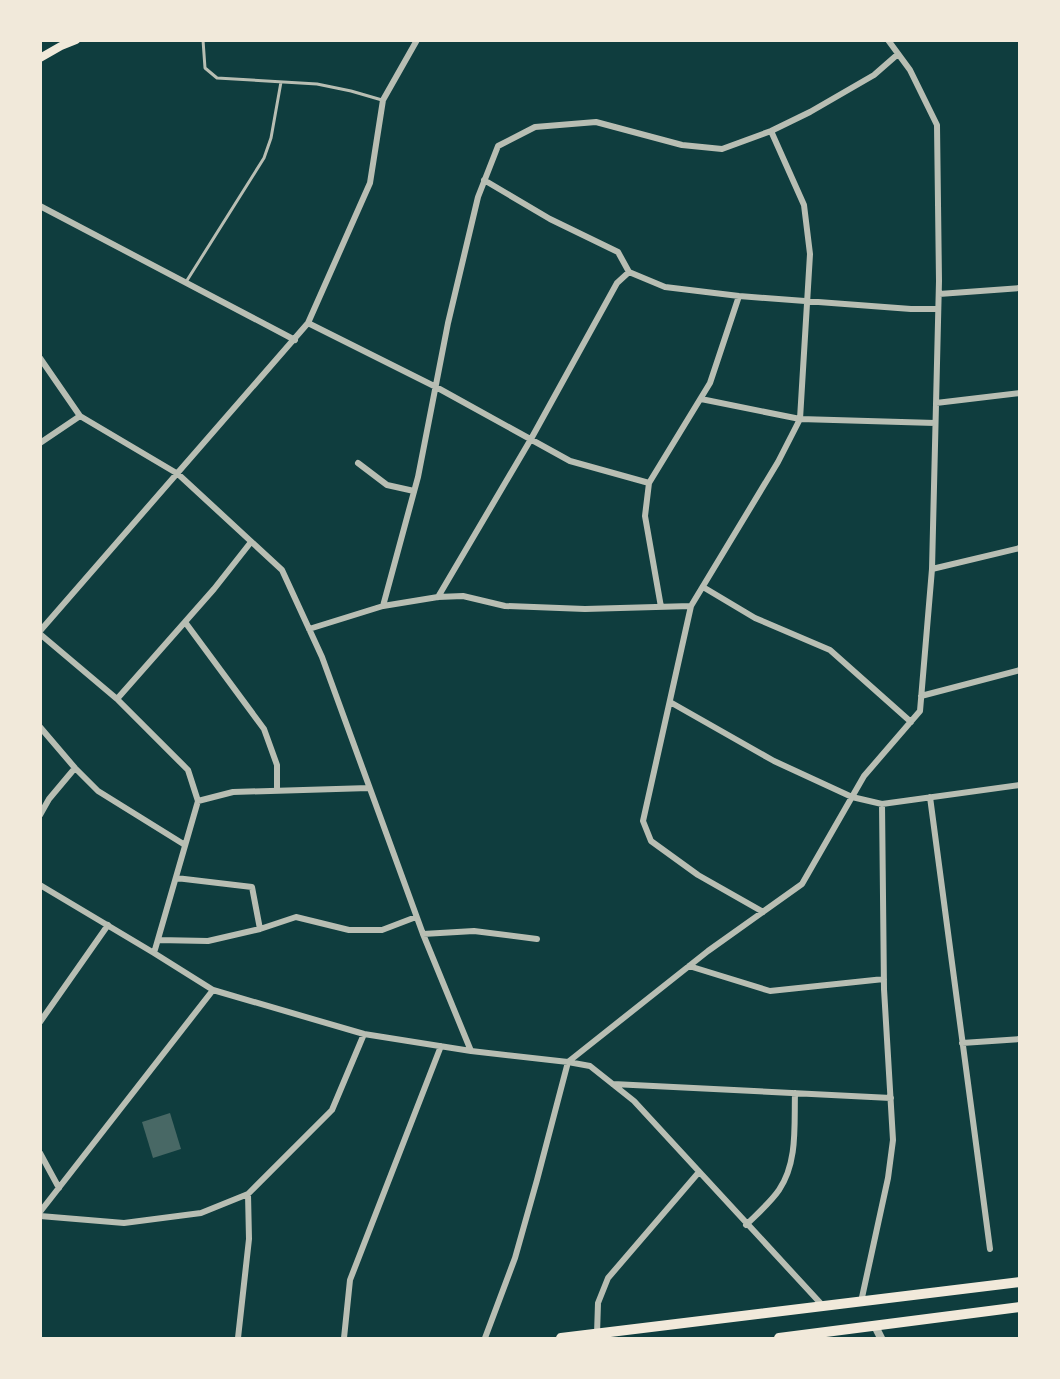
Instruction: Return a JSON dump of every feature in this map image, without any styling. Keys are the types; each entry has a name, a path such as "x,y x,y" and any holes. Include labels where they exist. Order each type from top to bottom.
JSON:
{"highway":[{"path":"561,1338 1020,1282"},
{"path":"779,1338 1020,1307"}],"main road":[{"path":"40,58 76,40"}],"street":[{"path":"154,952 198,801 188,770 117,699 40,633 308,323 370,183 383,100 417,40"},
{"path":"485,1338 515,1258 568,1062 689,966 802,884 864,776 920,711 932,569 939,294 937,125 910,70 888,40"},
{"path":"383,606 414,491 477,197 498,146 535,127 596,122 682,145 722,149 771,131 810,112 874,75 898,54"},
{"path":"763,912 698,875 651,841 643,821 691,606 778,462 800,419 810,254 804,205 771,131"},
{"path":"484,180 550,219 618,252 629,272 665,288 739,296 938,309"},
{"path":"40,206 295,340"},
{"path":"438,597 531,440 617,283 629,272"},
{"path":"939,294 1020,288"},
{"path":"661,607 645,516 649,483 710,383 739,296"},
{"path":"308,323 436,387 570,461 649,483"},
{"path":"40,358 80,416 178,474 282,570 322,657 416,917 471,1051"},
{"path":"936,404 1020,393"},
{"path":"701,399 800,419 935,423"},
{"path":"40,443 80,416"},
{"path":"358,463 387,485 414,491"},
{"path":"117,699 251,542"},
{"path":"932,569 1020,548"},
{"path":"703,586 755,618 830,650 911,722"},
{"path":"309,629 383,606 438,597 464,596 505,606 585,609 691,606"},
{"path":"184,622 264,729 277,765 277,790"},
{"path":"921,696 1020,670"},
{"path":"670,702 774,761 852,796 882,804 1020,785"},
{"path":"40,727 98,791 185,845"},
{"path":"40,815 75,768"},
{"path":"198,801 233,792 369,788"},
{"path":"930,797 990,1249"},
{"path":"861,1302 890,1169 893,1140 884,978 882,804"},
{"path":"176,878 252,886 260,929"},
{"path":"40,885 154,952 213,990 364,1034 471,1051 590,1066 634,1101 824,1307"},
{"path":"158,940 208,941 260,929 296,917 349,930 382,930 416,917"},
{"path":"40,1022 108,925"},
{"path":"423,934 474,932 537,939"},
{"path":"689,966 771,991 884,978"},
{"path":"40,1214 213,990"},
{"path":"40,1214 124,1223 201,1213 248,1194 332,1110 364,1034"},
{"path":"962,1042 1020,1039"},
{"path":"344,1338 350,1280 441,1046"},
{"path":"613,1084 891,1098"},
{"path":"746,1225 778,1192 787,1176 794,1148 795,1093"},
{"path":"40,1153 59,1188"},
{"path":"597,1334 598,1303 608,1278 699,1172"},
{"path":"238,1338 249,1239 248,1194"},
{"path":"875,1326 881,1338"}],"lane":[{"path":"203,40 205,68 217,78 334,87 383,100"},
{"path":"186,282 264,158 271,138 281,82"}],"building":[{"path":"170,1113 181,1149 153,1158 142,1122"}]}
